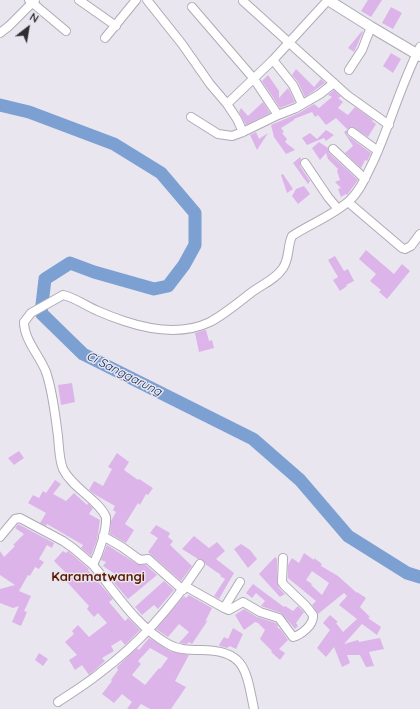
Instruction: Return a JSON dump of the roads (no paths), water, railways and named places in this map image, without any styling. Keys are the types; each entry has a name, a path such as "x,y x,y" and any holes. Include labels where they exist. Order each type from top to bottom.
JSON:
{"main road":[{"path":"328,0 374,29 419,52"}],"street":[{"path":"79,0 116,26"},
{"path":"105,38 136,0"},
{"path":"147,0 182,44 210,84 227,104 237,119 243,132"},
{"path":"227,104 273,60 328,0"},
{"path":"0,33 9,26 32,1 66,31"},
{"path":"243,1 358,103 389,125"},
{"path":"192,7 254,79 278,114"},
{"path":"348,70 374,29"},
{"path":"93,565 98,554 106,520 104,513 75,484 62,468 55,412 46,372 26,332 24,322 31,313 62,295 124,321 153,329 174,330 202,325 217,318 281,272 287,260 289,244 292,236 338,209 354,196 365,179 378,151 409,70 419,52"},
{"path":"273,60 293,85 302,104"},
{"path":"191,117 214,131 232,136 278,114 296,108 336,84"},
{"path":"352,132 378,151"},
{"path":"333,149 365,179"},
{"path":"305,163 338,209"},
{"path":"348,202 402,248 408,248 418,240"},
{"path":"0,537 15,519 20,518 77,551 93,565 142,625 168,644 177,648 216,651 232,656 238,660 243,668 254,709"},
{"path":"103,536 140,560 148,559 184,588 224,608 229,610 243,602 260,612 279,618 293,637 303,632 313,620 313,615 282,582 283,558"},
{"path":"58,702 101,673 131,648 184,588 200,564"},
{"path":"224,608 240,582"}],"waterway":[{"name":"Ci Sanggarung","path":"0,105 29,112 114,144 161,173 195,213 195,245 184,265 168,286 154,289 94,272 70,263 45,279 41,313 83,354 253,439 300,480 348,536 407,573 420,577"}],"district":[{"name":"Karamatwangi","path":"98,577"}]}
